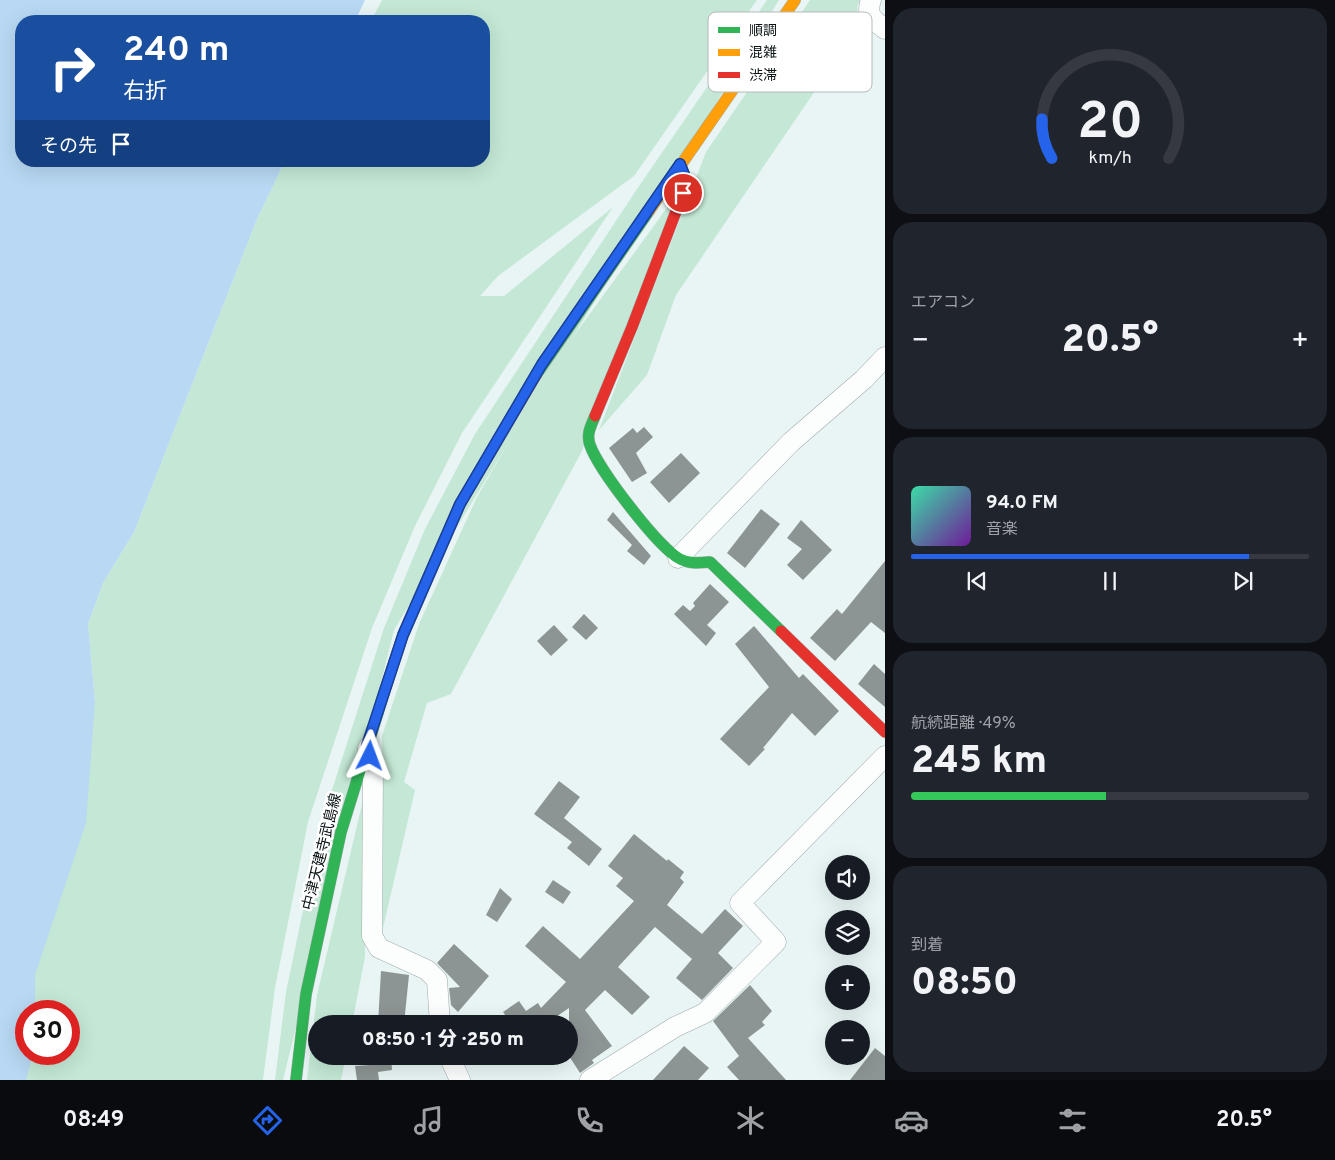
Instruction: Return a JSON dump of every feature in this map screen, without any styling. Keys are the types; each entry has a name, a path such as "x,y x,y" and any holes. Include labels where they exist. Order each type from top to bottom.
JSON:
{"main road":[{"name":"中津天建寺武島線","path":"787,12 795,0"},
{"name":"中津天建寺武島線","path":"296,1080 308,984 342,832 367,745 403,635 460,504 542,364 730,92"},
{"path":"680,164 685,177 683,193 632,327 588,432 590,445 596,459 656,540 678,558 692,563 710,562 885,732"}],"street":[{"path":"872,18 885,29"},
{"path":"678,558 791,442 864,379 885,358"},
{"path":"367,745 373,767 372,936 380,948 427,970 437,980 439,1015"},
{"path":"590,1080 675,1027 705,1012 776,942 740,903 885,756"},
{"path":"453,1065 460,1080"}],"green space":[{"path":"382,0 757,0 749,12 708,12 708,70 634,176 498,276 480,296 504,296 613,207 462,433 415,526 372,628 308,822 275,988 263,1080 18,1080 23,1065 80,1065 80,1000 26,1000 11,937 95,702 88,624 103,583 134,532 257,219 282,167 490,167 490,15 374,15"},
{"path":"767,0 779,0 772,12 759,12"},
{"path":"810,0 860,0 857,7 858,12 802,12"},
{"path":"708,86 708,92 723,92 394,630 283,1080 275,1080 286,992 321,824 384,628 425,529 475,434 637,189"},
{"path":"747,92 814,92 676,295 647,375 599,430 706,152"},
{"path":"677,194 582,451 451,694 427,703 404,782 415,790 383,928 382,736 419,624 477,497 557,359"},
{"path":"367,783 365,957 354,1015 315,1015 317,995"},
{"path":"309,1065 344,1065 341,1080 307,1080"}],"water":[{"path":"0,0 365,0 358,15 15,15 15,167 282,167 257,219 134,532 103,583 88,624 95,702 86,823 35,975 35,1000 15,1000 15,1065 30,1065 26,1080 0,1080"}],"building":[{"path":"644,427 653,437 636,453 647,473 632,482 609,448 633,428 637,433"},
{"path":"681,453 700,473 669,503 650,482"},
{"path":"761,509 780,524 745,568 727,553"},
{"path":"613,512 651,556 644,565 627,551 632,545 607,520"},
{"path":"801,520 832,550 803,580 787,565 802,549 787,538"},
{"path":"885,561 885,633 871,622 835,661 810,638 837,609 842,614"},
{"path":"710,584 729,602 707,625 716,633 706,646 674,614 683,605 690,611 695,606 693,603"},
{"path":"584,614 598,628 586,640 572,627"},
{"path":"554,625 568,640 551,656 537,641"},
{"path":"754,626 799,678 803,674 839,711 815,736 792,713 763,748 765,749 749,766 720,739 769,687 735,644"},
{"path":"874,664 885,674 885,707 858,684"},
{"path":"559,781 580,797 564,818 602,849 589,866 567,848 572,842 534,814"},
{"path":"634,834 667,861 668,859 684,872 680,878 684,882 667,905 702,934 725,909 743,926 718,953 733,968 702,1000 676,978 692,959 655,927 618,967 650,997 632,1015 605,990 585,1010 612,1046 592,1060 594,1063 580,1073 575,1065 578,1065 578,1015 569,1015 569,1008 559,1015 505,1015 503,1012 519,1001 526,1011 538,1003 541,1008 566,982 525,946 543,926 580,959 634,901 616,886 623,878 608,866"},
{"path":"553,880 571,892 563,904 545,892"},
{"path":"500,888 512,899 497,922 486,915"},
{"path":"454,944 489,976 458,1012 451,1005 449,988 460,987 437,963"},
{"path":"381,971 409,975 405,1015 379,1015"},
{"path":"750,985 772,1011 762,1022 765,1025 748,1038 786,1080 739,1080 727,1067 739,1056 713,1021"},
{"path":"684,1046 709,1068 698,1080 653,1080"},
{"path":"875,1048 885,1056 885,1080 850,1080 862,1065 870,1065 870,1054"},
{"path":"392,1065 392,1070 378,1072 379,1080 357,1080 355,1066"}],"traffic: fast":[{"path":"536,375 649,211"},
{"path":"595,416 589,434 590,445 604,471 644,524 670,552 683,561 710,562 781,631"},
{"path":"296,1080 306,994 341,832 384,693"}],"traffic: slow":[{"path":"787,12 795,0"},
{"path":"649,211 731,92"}],"traffic: jam":[{"path":"595,416 632,327 683,193 685,177 680,164"},
{"path":"384,693 403,635 460,504 536,375"},
{"path":"781,631 885,732"}],"route":[{"path":"370,756 367,745 403,635 460,504 542,364 680,164 685,177 683,193"}]}
